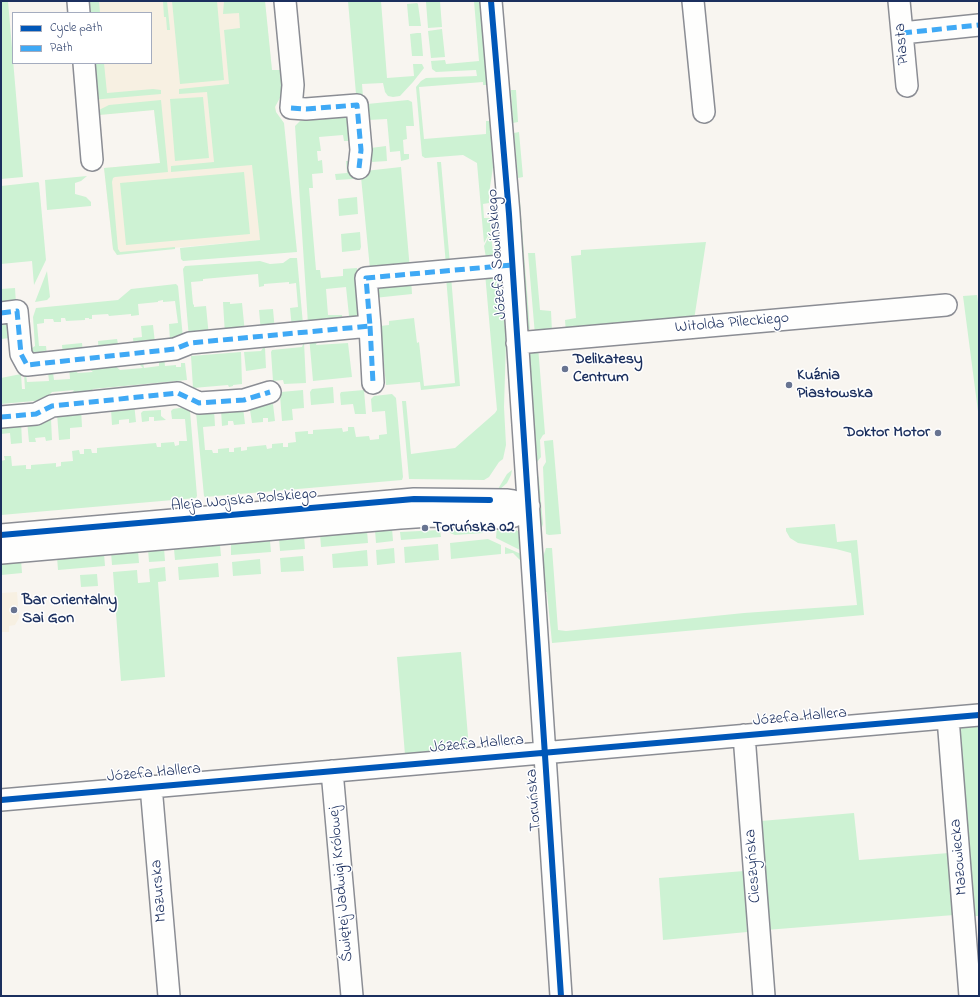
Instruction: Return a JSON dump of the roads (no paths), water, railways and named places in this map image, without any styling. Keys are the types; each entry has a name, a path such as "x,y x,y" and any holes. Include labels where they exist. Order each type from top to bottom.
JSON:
{"street":[{"path":"78,1 79,12"},
{"path":"285,1 293,85 291,108 306,109 357,105 361,150 359,168"},
{"name":"Józefa Sowińskiego","path":"491,1 529,506"},
{"path":"693,1 704,112"},
{"name":"Piasta","path":"899,1 907,86"},
{"path":"902,33 979,25"},
{"path":"84,64 92,160"},
{"path":"373,383 366,278 512,265"},
{"name":"Witolda Pileckiego","path":"517,343 946,305"},
{"path":"1,313 17,311 21,354 27,365 175,349 190,343 370,326"},
{"path":"1,417 36,414 52,406 178,394 199,404 244,400 270,392"},
{"name":"Aleja Wojska Polskiego","path":"1,535 414,499 506,500 529,506"},
{"name":"Aleja Wojska Polskiego","path":"1,553 400,518 430,516 506,518 514,516 529,506"},
{"name":"Toruńska","path":"529,506 561,996"},
{"name":"Józefa Hallera","path":"1,800 979,715"},
{"name":"Mazowiecka","path":"948,718 970,996"},
{"name":"Cieszyńska","path":"744,736 764,996"},
{"name":"Świętej Jadwigi Królowej","path":"332,771 352,996"},
{"name":"Mazurska","path":"151,786 169,996"}],"place":[{"name":"Delikatesy Centrum","path":"565,369"},
{"name":"Kuźnia Piastowska","path":"789,385"},
{"name":"Doktor Motor","path":"938,433"},
{"name":"Toruńska 02","path":"425,528"},
{"name":"Bar Orientalny Sai Gon","path":"14,610"}]}
